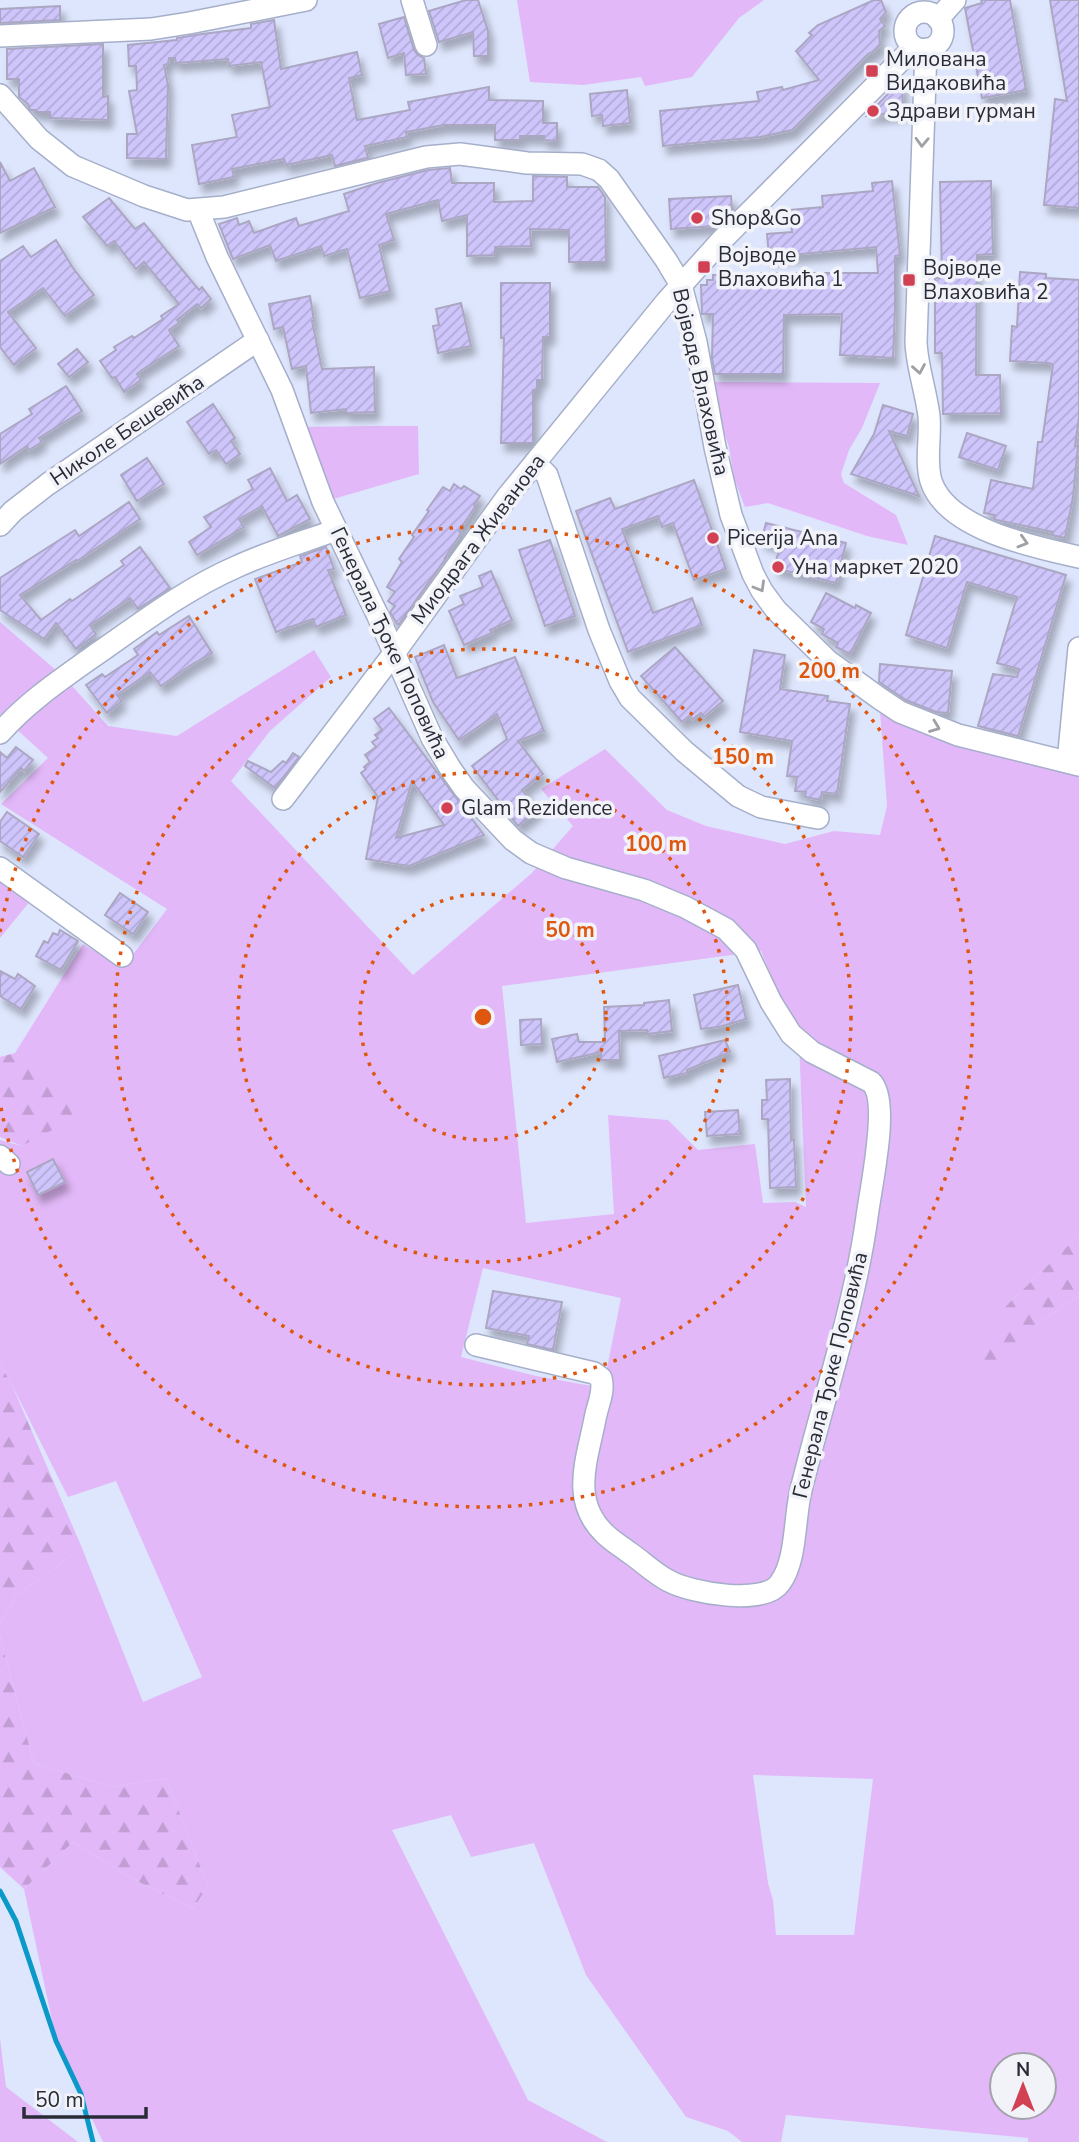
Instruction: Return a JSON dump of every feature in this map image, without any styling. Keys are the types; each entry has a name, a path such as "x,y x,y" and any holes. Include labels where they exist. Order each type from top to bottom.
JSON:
{"street":[{"path":"0,36 151,29 222,8 306,0"},
{"path":"412,0 426,45"},
{"path":"929,10 942,28 941,38 935,46 920,48 910,43 905,33 907,23 915,15 955,0"},
{"path":"920,48 916,342 918,370 929,419 930,477 943,501 976,525 1079,557"},
{"name":"Миодрага Живанова","path":"284,799 507,497 681,285 787,173 920,48"},
{"name":"Војводе Влаховића","path":"0,95 39,139 73,166 174,207 198,210 224,206 426,157 448,155 475,155 527,163 587,165 598,170 609,179 681,285 692,324 731,515 753,574 776,610 828,661 901,712 958,736 1073,764"},
{"name":"Генерала Ђоке Поповића","path":"198,210 205,230 282,390 323,502 432,738 450,768 479,806 513,840 547,861 644,890 685,907 726,929 746,950 771,1002 791,1034 812,1052 871,1082 876,1086 880,1097 879,1138 866,1226 844,1333 800,1493 790,1562 780,1583 771,1591 758,1595 710,1594 686,1588 668,1581 604,1534 589,1512 583,1497 582,1483 603,1389 601,1378 594,1373 476,1345"},
{"name":"Николе Бешевића","path":"0,525 13,511 48,484 258,340"},
{"path":"535,463 547,475 599,630 630,698 684,751 738,796 761,807 818,818"},
{"path":"0,733 9,722 64,677 208,581 235,567 337,530"},
{"path":"1073,764 1079,648"},
{"path":"0,868 122,956"}],"green space":[{"path":"517,0 764,0 739,18 692,77 645,86 641,77 583,85 530,82"},
{"path":"712,382 880,383 862,428 849,450 841,474 844,483 896,515 908,545 867,536 768,503 745,507 734,478"},
{"path":"418,426 419,474 323,502 296,427"},
{"path":"0,622 64,677 108,726 177,736 314,650 331,677 270,731 231,781 413,975 532,873 573,826 541,789 605,749 667,810 706,826 785,844 834,831 880,835 887,806 879,698 1079,765 1079,1235 1004,1308 979,1387 1040,1322 1079,1296 1079,2142 1028,2142 1028,2138 786,2115 781,2142 742,2142 728,2131 686,2117 586,1975 534,1843 471,1857 451,1815 392,1830 528,2100 607,2142 103,2142 58,2048 24,1889 73,1842 133,1879 193,1909 208,1886 166,1778 112,1787 34,1763 0,1637 0,1624 16,1596 82,1548 143,1702 202,1677 116,1481 68,1497 0,1364 0,1140 22,1146 74,1098 15,1053 83,944 123,968 167,909 1,804 48,758 0,714","holes":["761,951 799,1043 806,1207 795,1202 763,1203 755,1144 698,1150 668,1120 608,1115 614,1214 526,1223 502,986","483,1268 621,1298 603,1388 536,1376 461,1357","753,1775 873,1779 854,1935 776,1935"]},
{"path":"0,878 31,900 0,938"},
{"path":"15,1053 75,1098 71,1120 22,1146 0,1137 0,1057"},
{"path":"1079,1235 1079,1296 1040,1322 979,1388 978,1368 1004,1308"},
{"path":"0,1364 12,1385 82,1548 16,1596 0,1624"},
{"path":"0,1637 34,1763 112,1787 166,1778 208,1886 193,1909 133,1879 73,1842 24,1889 0,1867"},
{"path":"0,2038 6,2087 78,2142 0,2142"}],"building":[{"path":"466,0 478,0 488,31 488,56 474,56 473,32 439,42 429,11"},
{"path":"874,0 881,0 886,12 880,19 885,26 879,31 880,45 792,130 760,137 663,146 660,111 759,101 757,92 782,87 783,90 819,80 796,51 818,25"},
{"path":"981,0 1010,0 1026,90 982,98 965,8 982,3"},
{"path":"1050,0 1079,0 1079,208 1044,205 1055,99 1067,101"},
{"path":"60,6 60,20 0,23 0,9"},
{"path":"404,17 414,50 424,58 426,74 406,75 404,53 388,58 379,24"},
{"path":"274,20 281,69 357,52 362,75 349,78 357,120 410,110 408,102 489,87 489,100 543,101 543,123 557,123 557,141 544,140 544,136 495,140 495,125 444,125 406,132 407,137 365,146 368,158 335,166 332,155 286,165 284,159 232,169 234,177 199,184 192,145 237,137 232,115 270,107 261,62 229,66 228,59 176,63 175,58 169,58 168,64 164,65 168,85 166,159 127,158 127,134 137,134 129,91 137,90 136,66 129,66 128,45 251,28 251,24"},
{"path":"103,44 103,97 108,96 108,120 50,118 50,112 30,110 28,104 19,97 19,79 7,79 7,49"},
{"path":"902,79 903,112 867,116"},
{"path":"627,90 630,123 603,126 602,115 592,116 590,94"},
{"path":"0,162 10,181 34,168 55,207 0,233"},
{"path":"450,168 452,183 494,183 494,202 533,201 533,176 567,177 567,187 598,187 605,197 606,262 569,262 569,230 530,229 531,246 495,247 495,255 467,256 467,215 442,221 438,200 386,214 394,240 379,245 390,291 360,298 347,249 324,256 321,246 276,261 270,245 233,259 219,224 237,218 239,225 249,221 254,233 296,218 299,226 349,211 344,194 428,170"},
{"path":"892,181 900,255 895,256 893,358 840,355 842,314 784,315 783,374 715,374 712,359 713,314 702,314 701,285 707,285 707,280 713,280 713,275 878,273 876,247 769,257 767,234 792,232 790,210 823,207 822,196 873,191 872,183"},
{"path":"991,181 993,254 977,255 976,375 1000,375 1001,413 943,414 942,353 935,353 935,278 942,278 940,182"},
{"name":"Shop&Go","path":"731,196 732,209 716,226 671,229 669,199"},
{"path":"109,198 135,229 144,223 199,290 202,287 211,299 201,308 197,304 177,320 179,323 169,330 179,346 137,374 141,380 124,392 100,361 116,350 114,347 132,336 134,338 163,319 161,316 179,304 144,262 136,269 114,241 107,246 83,217"},
{"path":"56,240 94,295 65,316 43,288 8,312 36,348 14,365 0,347 0,261 23,246 31,257"},
{"path":"1020,272 1046,274 1046,278 1079,280 1079,417 1075,446 1078,446 1073,497 1065,538 1052,535 1053,532 997,520 994,519 995,515 984,513 991,480 1033,489 1038,442 1042,442 1053,365 1010,361 1012,326 1017,327"},
{"path":"501,283 550,283 550,337 543,337 542,380 537,380 537,390 533,390 533,443 501,443 504,338 501,338"},
{"path":"310,296 322,369 374,367 375,412 346,413 346,409 311,413 306,366 292,369 283,327 274,329 269,304"},
{"path":"461,303 471,346 438,353 433,326 439,325 436,309"},
{"path":"77,349 88,362 69,377 58,364"},
{"path":"66,386 82,411 39,438 42,442 29,450 27,446 0,464 0,434 32,414 29,409"},
{"path":"213,404 235,438 231,441 240,454 226,464 216,450 209,454 187,422"},
{"path":"883,405 913,414 907,436 889,431 919,496 851,474 874,434"},
{"path":"967,433 1006,446 998,470 959,457"},
{"path":"147,458 164,484 137,501 121,475"},
{"path":"270,468 287,501 297,495 310,519 278,536 262,506 239,519 244,527 197,555 189,542 211,527 204,517 253,489 248,480"},
{"path":"694,480 726,569 694,580 673,523 662,527 658,516 622,529 653,613 692,598 702,625 628,652 576,511 610,498 615,509"},
{"path":"454,484 461,489 464,486 480,496 446,558 397,624 390,612 395,606 388,601 395,592 387,587 402,562 399,559 429,511 427,510 443,487 450,491"},
{"path":"129,502 140,519 20,595 41,620 124,565 121,561 140,547 170,588 138,609 130,598 90,625 96,634 76,649 56,623 44,639 0,610 0,578 75,530 79,536"},
{"path":"766,523 846,543 836,583 774,568 780,546 761,541"},
{"path":"935,536 1066,575 1018,736 978,726 993,674 1017,677 1019,669 997,663 1017,597 967,582 947,648 906,635"},
{"path":"550,540 575,616 545,626 519,550"},
{"path":"326,547 334,569 328,570 346,615 316,627 313,619 276,632 255,579 302,562 300,556"},
{"path":"491,571 512,620 490,630 492,633 464,645 449,611 464,604 460,596 483,587 479,576"},
{"path":"826,593 871,613 850,654 836,647 838,643 822,634 824,629 811,622"},
{"path":"189,616 212,653 161,686 150,672 117,695 122,701 107,713 86,685 102,674 105,677 138,655 134,649 157,632 159,635"},
{"path":"444,645 457,678 515,657 544,731 518,741 543,774 522,790 538,810 518,826 472,766 507,739 497,714 459,740 433,702 415,657"},
{"path":"675,647 723,701 704,717 701,713 693,719 689,716 682,722 641,676"},
{"path":"754,650 785,655 780,689 828,696 827,701 850,704 837,794 822,792 821,800 805,797 806,792 795,791 797,777 787,776 792,741 740,732"},
{"path":"880,664 952,671 948,713 936,712 906,700 879,682"},
{"name":"Glam Rezidence","path":"389,708 484,835 409,866 366,859 378,797 361,773 370,762 365,755 376,747 372,742 378,738 375,735 382,730 374,719","holes":["412,781 444,825 396,838"]},
{"path":"16,747 33,760 24,771 21,768 0,792 0,752 7,758"},
{"path":"293,753 299,757 275,788 245,766 248,761 271,772 283,761 286,763"},
{"path":"7,812 39,834 23,857 0,841 0,822"},
{"path":"120,893 148,912 133,934 105,915"},
{"path":"60,930 78,941 61,970 36,956 44,941 48,943 53,933 58,935"},
{"path":"0,971 15,979 18,974 35,986 21,1009 0,996"},
{"path":"738,985 746,1019 701,1029 694,995"},
{"path":"669,1000 672,1031 647,1034 647,1030 619,1031 620,1060 601,1060 601,1052 557,1062 552,1039 577,1034 579,1042 605,1042 604,1007 644,1005"},
{"path":"541,1019 542,1044 521,1045 520,1020"},
{"path":"725,1040 730,1052 687,1070 687,1073 664,1078 659,1056"},
{"path":"790,1079 791,1140 794,1140 796,1187 770,1188 768,1119 762,1119 762,1100 767,1100 766,1080"},
{"path":"738,1110 740,1134 707,1136 705,1112"},
{"path":"53,1159 65,1182 38,1195 27,1172"},
{"path":"493,1291 562,1302 553,1350 527,1344 529,1336 486,1328"}],"waterway":[{"path":"0,1891 16,1921 56,2041 81,2094 93,2142"}],"place":[{"name":"Милована Видаковића","path":"872,71"},
{"name":"Здрави гурман","path":"873,111"},
{"name":"Shop&Go","path":"697,218"},
{"name":"Војводе Влаховића 1","path":"704,267"},
{"name":"Војводе Влаховића 2","path":"909,280"},
{"name":"Picerija Ana","path":"713,538"},
{"name":"Уна маркет 2020","path":"778,567"},
{"name":"Glam Rezidence","path":"447,808"}]}
